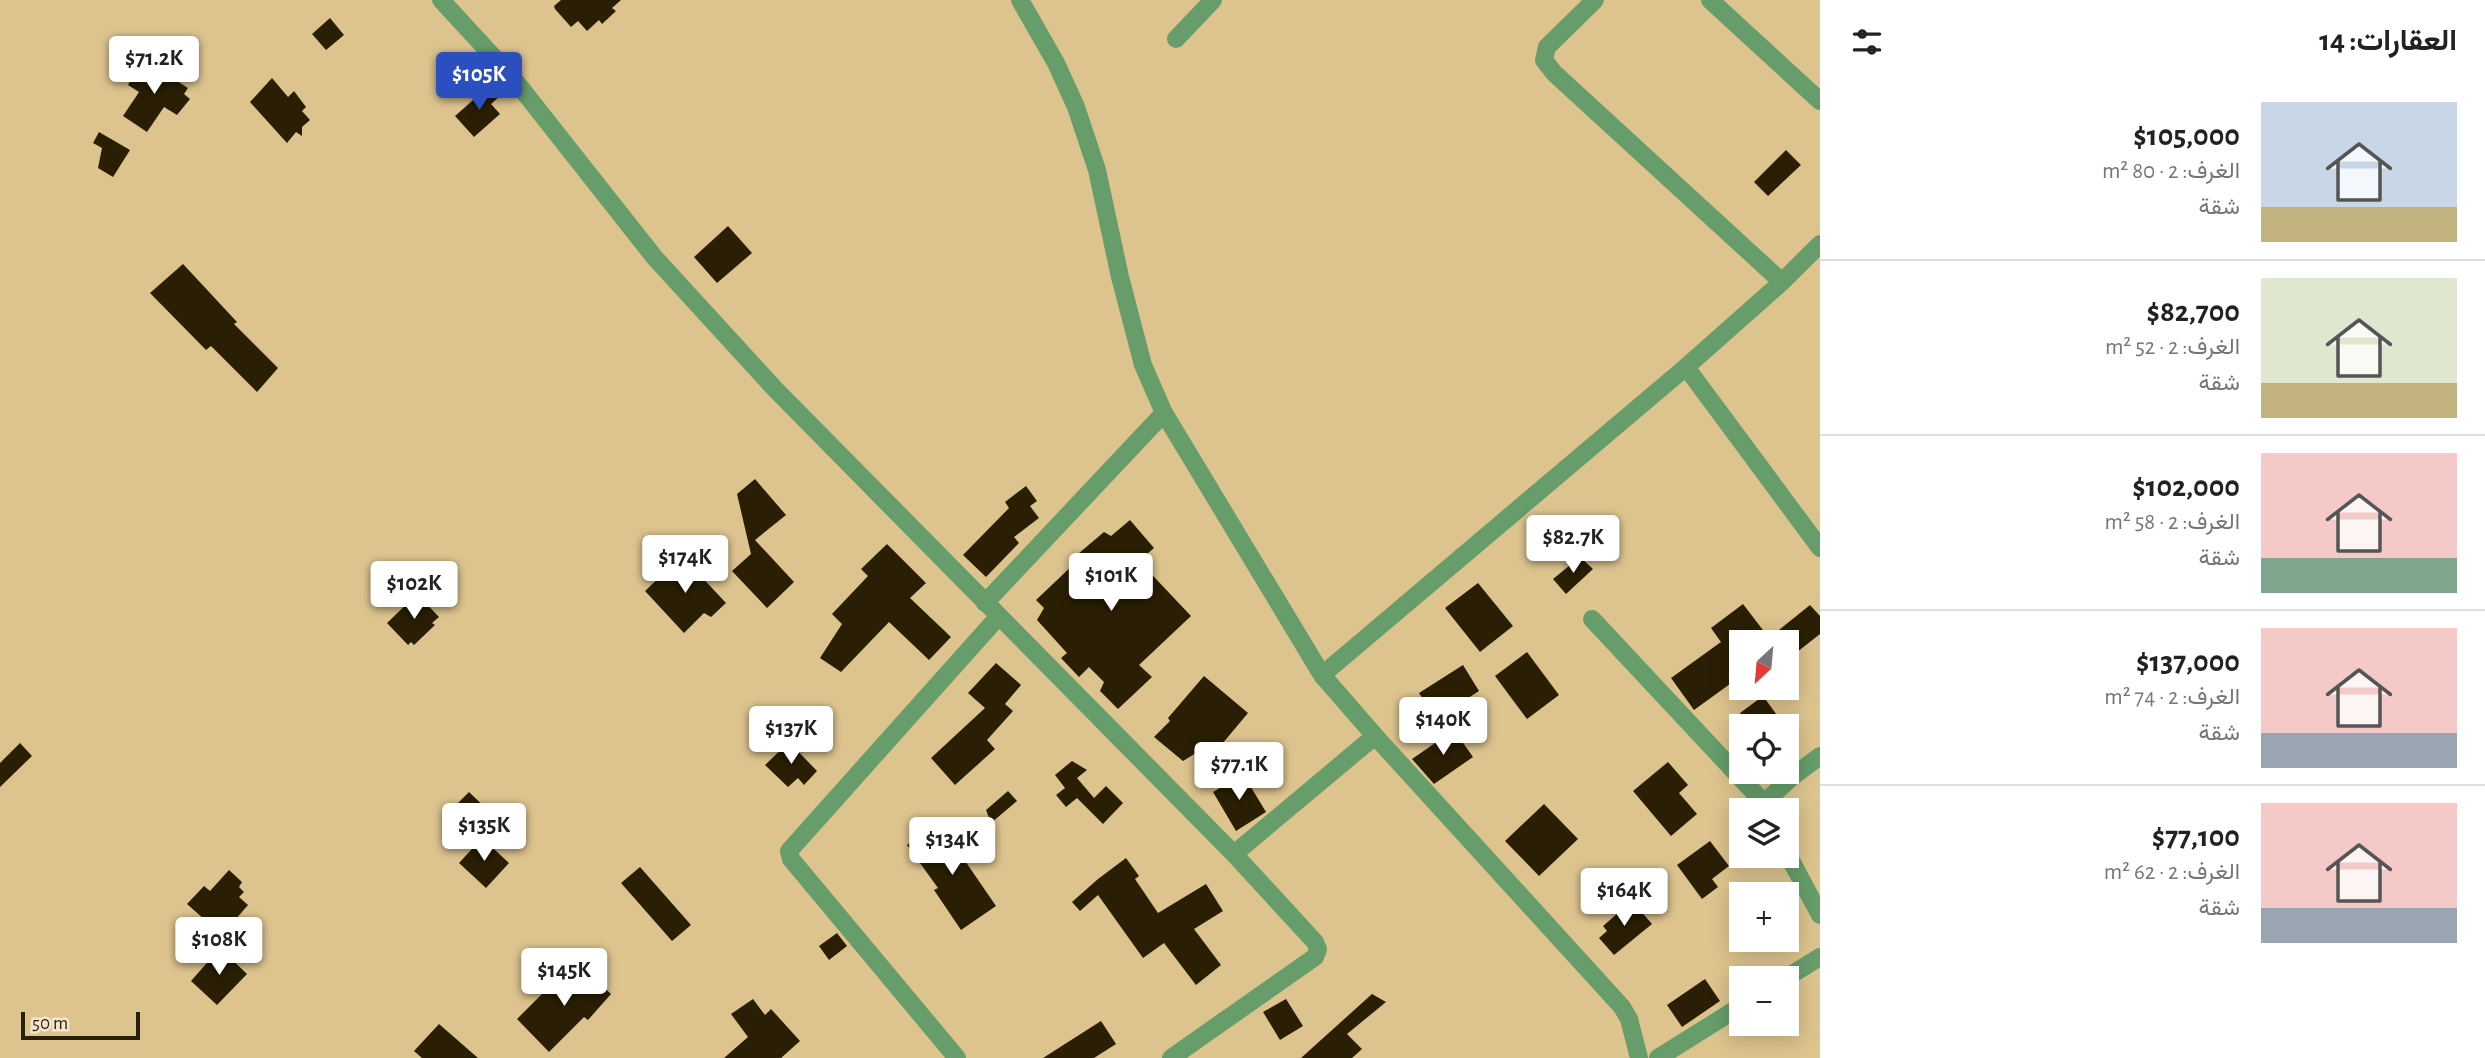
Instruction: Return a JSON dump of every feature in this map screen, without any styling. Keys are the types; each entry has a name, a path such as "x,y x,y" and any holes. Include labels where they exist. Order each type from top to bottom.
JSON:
{"street":[{"path":"440,0 513,78 664,268 775,389 1234,854 1315,942 1318,949 1315,957 1171,1058"},
{"path":"1020,0 1056,63 1076,107 1097,170 1120,278 1143,365 1164,413 1322,675 1622,1007 1629,1019 1639,1058"},
{"path":"1176,39 1213,0"},
{"path":"1595,0 1547,47 1544,60 1554,73 1782,282"},
{"path":"1710,0 1820,101"},
{"path":"1322,675 1686,367 1782,282 1820,244"},
{"path":"1686,367 1820,548"},
{"path":"985,603 1164,413"},
{"path":"957,1058 791,859 789,851 999,616"},
{"path":"1592,619 1758,798"},
{"path":"1234,854 1375,736"},
{"path":"1772,798 1792,777 1820,756"},
{"path":"1795,868 1820,915"},
{"path":"1799,970 1820,957"},
{"path":"1658,1058 1729,1014"}],"building":[{"path":"561,0 621,0 612,8 616,11 602,24 599,20 587,31 578,21 571,27 555,9 554,6"},
{"path":"330,18 344,35 326,50 312,34"},
{"path":"142,59 188,88 184,94 190,99 177,115 164,107 147,132 123,116 139,92 128,85"},
{"path":"272,78 288,97 294,91 306,107 302,111 310,120 302,127 302,136 296,132 287,143 250,102"},
{"path":"489,86 499,97 491,104 500,114 474,137 455,116"},
{"path":"99,132 130,150 113,177 98,168 102,148 93,143"},
{"path":"1786,150 1801,165 1768,196 1754,182"},
{"path":"728,226 752,253 717,283 694,257"},
{"path":"183,264 237,322 234,324 278,368 257,392 211,346 206,350 150,293"},
{"path":"755,479 786,515 755,540 794,582 767,608 732,571 751,554 737,494"},
{"path":"1026,486 1037,501 1030,506 1039,518 1014,537 1019,543 986,577 963,555 1009,508 1005,502"},
{"path":"1130,520 1154,548 1139,561 1191,616 1139,665 1152,677 1118,709 1100,691 1104,682 1089,667 1079,677 1061,658 1067,653 1037,620 1044,608 1036,600 1075,563 1072,559 1104,532 1111,536"},
{"path":"887,544 926,583 910,598 951,637 929,660 889,622 841,672 820,658 842,624 832,614 868,576 861,569"},
{"path":"682,556 726,603 711,617 704,613 684,633 645,591"},
{"path":"1580,557 1593,569 1566,594 1553,579"},
{"path":"1478,583 1513,626 1480,652 1445,608"},
{"path":"417,594 439,617 432,623 435,625 414,645 411,642 408,645 387,623"},
{"path":"1743,604 1763,630 1729,630 1729,685 1694,710 1671,678 1721,642 1711,628"},
{"path":"1810,605 1820,616 1820,634 1799,650 1799,630 1779,630"},
{"path":"1527,652 1559,695 1527,719 1495,676"},
{"path":"996,663 1021,685 1005,704 1013,711 987,740 995,749 955,785 931,758 985,708 968,693"},
{"path":"1463,665 1479,691 1436,719 1419,693"},
{"path":"1204,676 1248,713 1207,762 1196,753 1183,761 1154,737 1170,721 1168,718"},
{"path":"1758,700 1766,700 1776,714 1741,714"},
{"path":"1454,730 1473,757 1434,784 1412,759"},
{"path":"789,742 817,771 804,785 798,778 788,787 765,765"},
{"path":"20,743 32,756 0,787 0,763"},
{"path":"1072,761 1087,770 1077,778 1094,798 1106,786 1123,803 1103,824 1077,798 1066,807 1056,795 1065,788 1055,775"},
{"path":"1668,762 1688,785 1679,793 1697,814 1671,836 1633,791"},
{"path":"1243,774 1266,812 1236,831 1213,792"},
{"path":"1008,791 1017,801 991,823 986,810"},
{"path":"469,792 494,816 476,835 451,810"},
{"path":"1544,804 1578,839 1539,876 1505,841"},
{"path":"939,823 996,906 961,930 934,890 938,888 907,845"},
{"path":"482,838 509,863 486,888 459,863"},
{"path":"1710,841 1729,866 1712,879 1718,887 1702,899 1677,865"},
{"path":"1126,858 1139,876 1135,879 1158,913 1206,884 1223,911 1194,929 1221,965 1196,985 1164,943 1143,958 1098,895 1080,911 1072,902"},
{"path":"640,867 691,925 672,941 621,883"},
{"path":"229,870 242,882 239,887 244,892 239,897 248,905 222,935 187,904 204,886 210,891"},
{"path":"1632,901 1652,924 1614,955 1599,938 1607,931 1603,926"},
{"path":"837,933 847,946 829,960 819,946"},
{"path":"220,948 247,974 217,1005 191,981"},
{"path":"579,964 611,994 588,1020 584,1017 549,1052 517,1019 547,989 551,994"},
{"path":"1705,979 1720,1001 1682,1027 1667,1005"},
{"path":"1372,994 1386,1002 1347,1034 1362,1049 1352,1058 1301,1058"},
{"path":"753,999 765,1015 771,1009 800,1041 781,1058 724,1058 748,1037 731,1014"},
{"path":"1286,999 1303,1026 1280,1040 1263,1012"},
{"path":"1101,1021 1116,1044 1094,1058 1043,1058"},
{"path":"439,1024 478,1058 422,1058 414,1051"}]}
